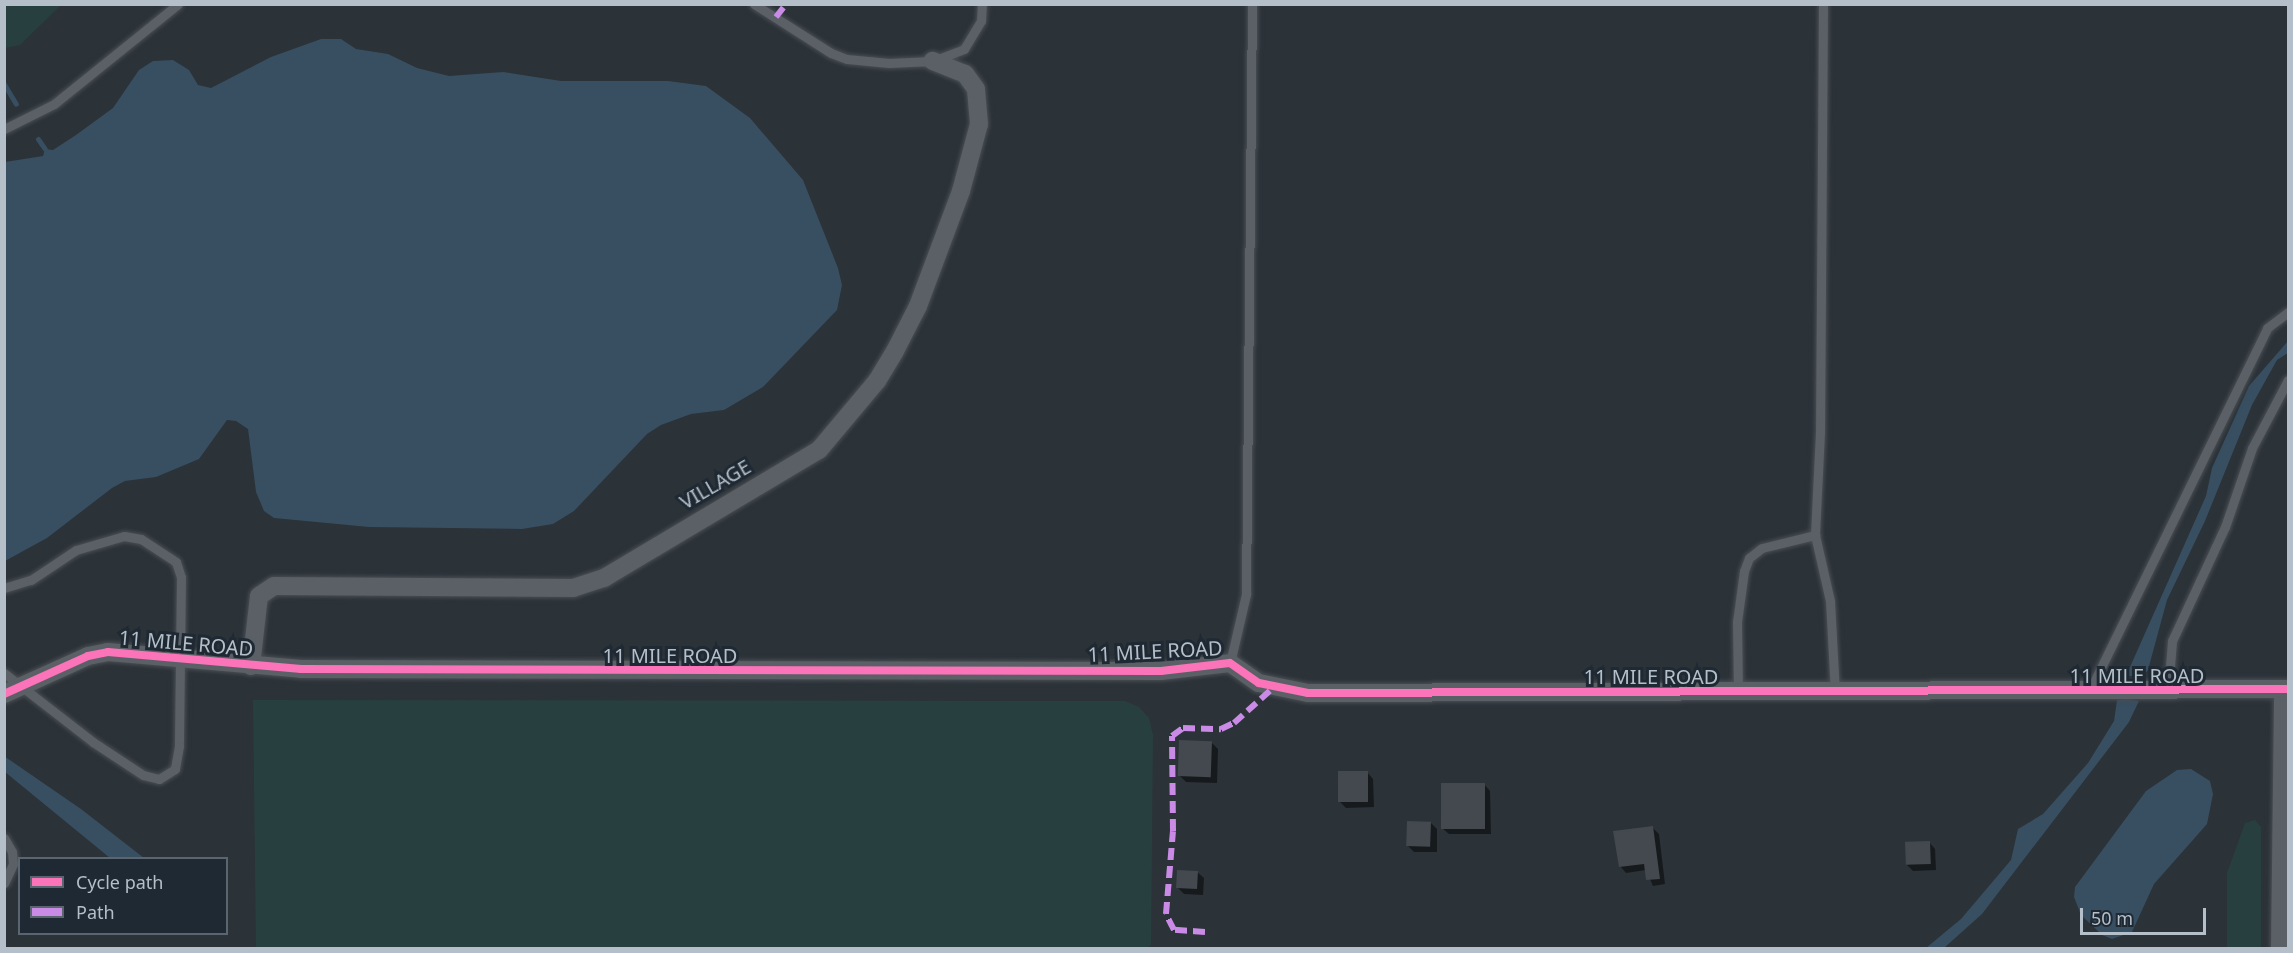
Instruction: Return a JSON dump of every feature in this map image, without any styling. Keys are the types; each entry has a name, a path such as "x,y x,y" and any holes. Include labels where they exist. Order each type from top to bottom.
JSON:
{"street":[{"name":"VILLAGE","path":"251,666 259,596 274,586 573,588 604,578 819,450 877,381 895,351 918,306 961,191 979,124 976,89 965,74 933,61"},
{"name":"11 MILE ROAD","path":"4,694 88,656 108,652 179,657 251,666 590,672 1161,671 1230,663 1259,683 1308,693 2168,692 2286,689"},
{"path":"2280,948 2286,689"}],"lane":[{"path":"4,129 54,104 178,4"},
{"path":"754,4 847,59 933,61 964,49 981,21 982,4"},
{"path":"1230,663 1246,594 1252,4"},
{"path":"1823,4 1820,432 1815,535 1830,602 1835,692"},
{"path":"2089,692 2267,328 2289,312"},
{"path":"2168,692 2172,641 2225,527 2252,448 2289,380"},
{"path":"1738,693 1737,622 1749,558 1762,548 1815,535"},
{"path":"4,588 31,580 76,550 102,540 124,536 141,538 176,562 181,577 175,769 159,779 143,775 93,742 4,673"},
{"path":"4,838 12,852 13,864 4,884"}],"green space":[{"path":"5,4 61,5 20,45 5,48"},
{"path":"253,700 1125,701 1139,707 1149,718 1153,735 1151,945 1147,948 256,948"},
{"path":"2255,820 2261,827 2261,948 2227,948 2227,873 2245,823"}],"water":[{"path":"321,39 341,39 356,49 388,54 417,68 449,76 503,72 561,81 668,81 706,86 750,118 803,180 838,268 842,285 837,310 763,387 724,410 691,414 661,425 647,434 574,511 553,524 522,529 369,527 274,518 264,511 256,492 248,429 236,421 227,420 199,459 156,477 125,481 112,488 47,538 5,561 5,162 43,156 45,149 53,150 76,135 113,108 139,70 153,61 173,60 189,70 198,85 211,88 271,57"},
{"path":"2288,341 2288,353 2277,360 2252,405 2205,521 2167,600 2148,670 2143,676 2126,676 2206,496 2212,468 2249,386"},
{"path":"2117,700 2139,701 2129,722 1982,914 1944,948 1926,948 1961,919 2011,860 2018,829 2043,814 2088,763 2114,721"},
{"path":"4,756 81,809 143,857 109,857 5,772"},
{"path":"2191,769 2210,781 2213,794 2207,824 2154,884 2132,932 2112,939 2102,935 2081,915 2074,897 2075,887 2146,791 2177,770"}],"building":[{"path":"1179,740 1212,741 1211,777 1178,776"},
{"path":"1338,771 1368,771 1368,802 1338,802"},
{"path":"1441,783 1485,783 1485,829 1441,829"},
{"path":"1407,821 1431,822 1430,847 1406,846"},
{"path":"1653,826 1660,879 1646,880 1644,864 1619,867 1613,831"},
{"path":"1930,841 1931,864 1906,865 1905,842"},
{"path":"1177,870 1198,871 1197,889 1176,888"}],"waterway":[{"path":"4,84 16,104"},
{"path":"38,139 45,149"}],"marked path":[{"path":"776,17 786,4"},
{"path":"1205,932 1174,930 1166,914 1173,831 1172,736 1183,728 1221,729 1234,723 1273,688"}],"cycle path":[{"path":"4,694 88,656 108,652 301,669 1161,671 1230,663 1259,683 1308,693 2288,689"}]}
